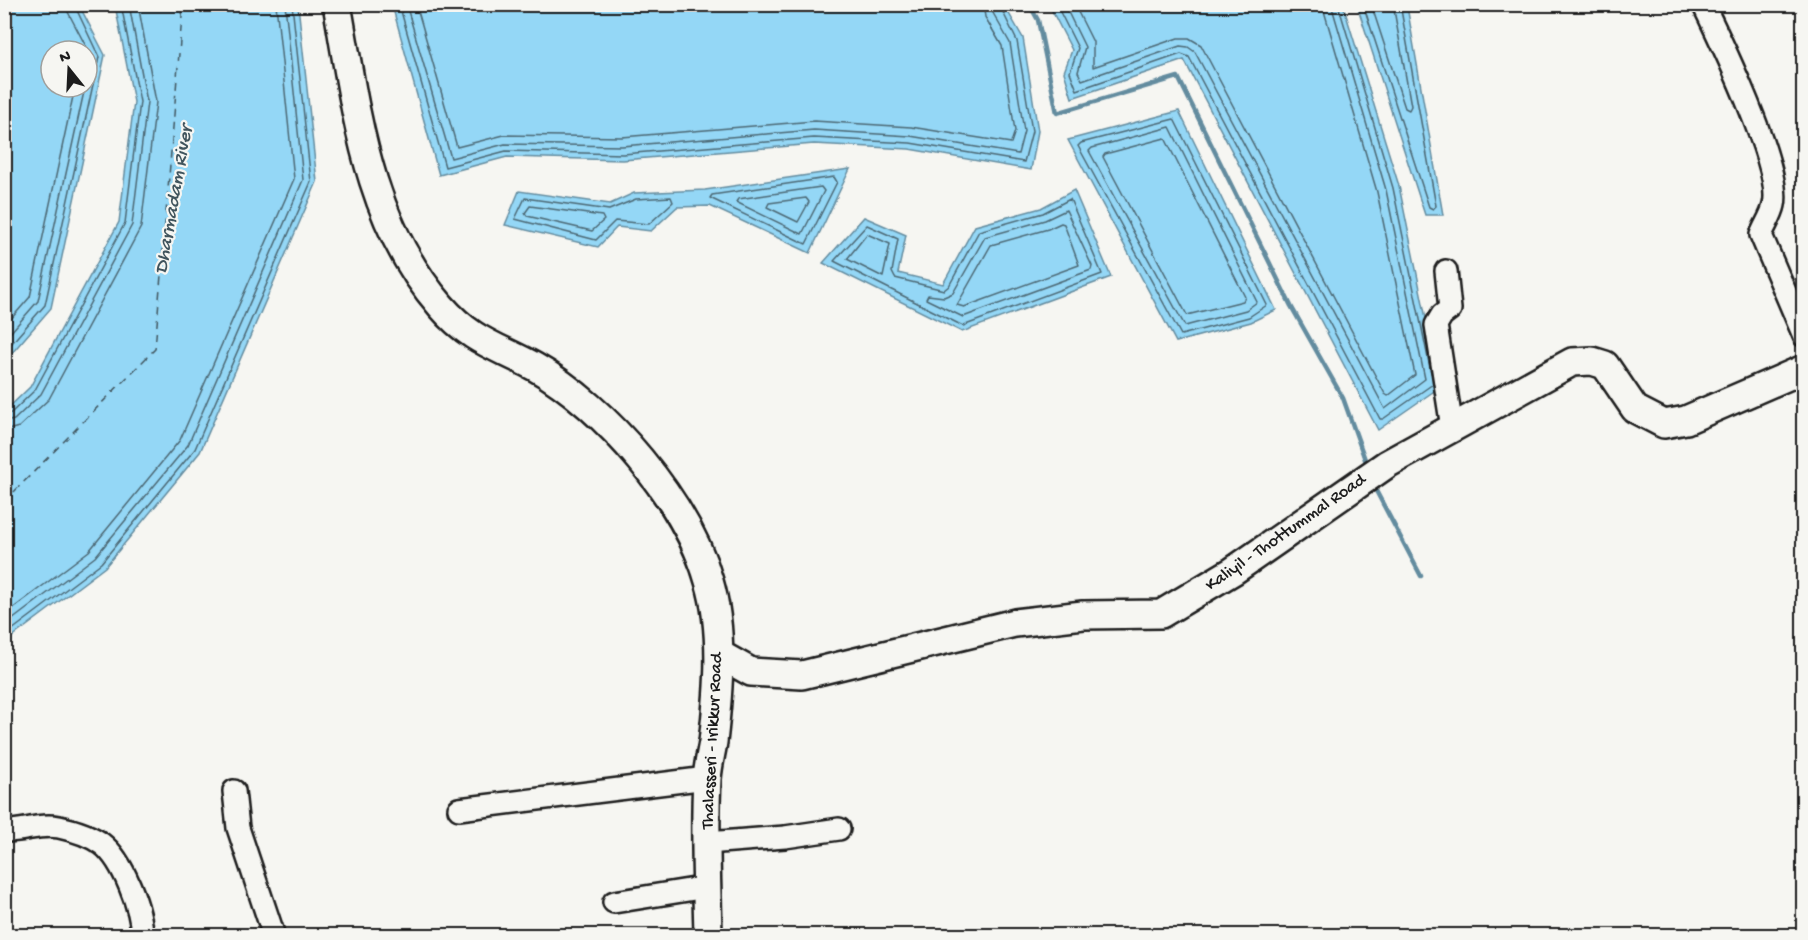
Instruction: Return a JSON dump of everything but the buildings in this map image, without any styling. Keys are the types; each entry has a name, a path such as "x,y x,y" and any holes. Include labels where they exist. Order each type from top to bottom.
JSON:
{"main road":[{"name":"Thalasseri - Irikkur Road","path":"337,4 365,156 380,206 395,237 440,305 468,333 536,368 612,428 658,479 684,523 709,578 719,654 713,740 707,778 708,936"},
{"name":"Kaliyil - Thottummal Road","path":"719,654 751,672 801,675 1015,623 1083,615 1161,614 1233,571 1358,482 1572,362 1592,361 1605,365 1635,409 1664,424 1686,420 1803,369"}],"street":[{"path":"1703,4 1739,79 1773,176 1775,204 1761,235 1803,336"},
{"path":"1446,271 1450,309 1442,315 1436,325 1452,428"},
{"path":"459,809 707,778"},
{"path":"234,792 238,828 274,936"},
{"path":"4,831 15,832 36,826 58,827 82,834 103,845 118,865 135,897 142,936"},
{"path":"707,843 785,837 838,829"},
{"path":"614,902 707,886"}],"water":[{"path":"5,4 79,5 97,39 39,39 39,99 96,99 51,308 5,361"},
{"name":"Dharmadam River","path":"115,5 298,5 317,182 200,452 105,567 8,640 5,646 5,411 30,387 119,222 134,102"},
{"path":"392,5 1004,5 1023,38 1038,131 1031,170 909,149 814,144 623,160 507,157 439,175"},
{"path":"1049,5 1343,5 1399,186 1440,387 1378,430 1184,60 1072,98 1064,72 1072,50"},
{"path":"1357,5 1405,5 1408,12 1443,215 1425,215"},
{"path":"99,43 105,55 99,83"},
{"path":"1179,111 1276,310 1251,322 1176,342 1068,140"},
{"path":"850,169 810,253 710,206 677,207 651,231 617,227 598,247 505,225 519,191 610,204 634,193 705,190"},
{"path":"1074,190 1111,277 962,332 823,263 864,217 906,235 898,273 943,284 975,226 1041,208"}],"waterway":[{"path":"1029,4 1038,20 1057,113 1178,77 1291,306 1343,398 1367,465"},
{"path":"1374,487 1421,576"}],"ferry route":[{"path":"4,502 155,349 183,4"}]}
